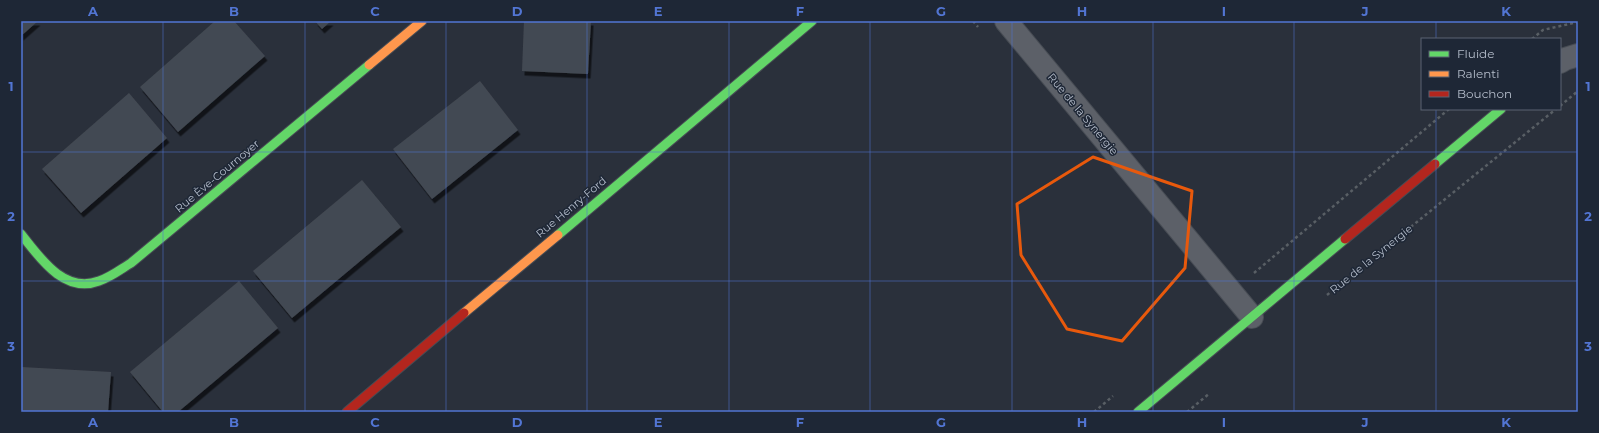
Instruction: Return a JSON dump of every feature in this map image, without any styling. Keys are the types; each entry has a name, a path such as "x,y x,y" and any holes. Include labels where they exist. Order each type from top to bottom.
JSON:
{"street":[{"name":"Rue Ève-Cournoyer","path":"21,234 47,265 67,280 79,284 92,284 103,280 131,263 422,21"},
{"name":"Rue Henry-Ford","path":"347,412 812,21"},
{"name":"Rue de la Synergie","path":"1006,21 1252,317"},
{"path":"1561,61 1578,55"},
{"path":"1138,412 1500,110"}],"path":[{"path":"1533,38 1543,30 1578,22"},
{"path":"1561,105 1578,91"},
{"name":"Rue de la Synergie","path":"1325,296 1555,110"},
{"path":"1188,412 1211,392"}],"highlighted area":[{"path":"1093,157 1192,191 1185,268 1122,341 1067,329 1021,255 1017,204"}],"building":[{"path":"21,21 38,21 21,36"},
{"path":"215,21 234,21 265,56 178,132 140,87"},
{"path":"315,21 331,21 322,29"},
{"path":"524,21 591,21 588,74 522,71"},
{"path":"480,81 518,130 432,199 393,149"},
{"path":"129,93 167,138 81,213 42,169"},
{"path":"362,180 401,227 292,318 253,271"},
{"path":"239,281 278,328 178,412 163,412 130,372"},
{"path":"21,367 111,372 108,412 21,412"}],"traffic: fast":[{"path":"558,235 812,21"},
{"path":"21,234 45,263 64,278 75,283 86,284 108,277 131,263 369,65"},
{"path":"1435,164 1500,110"},
{"path":"1138,412 1345,239"}],"traffic: slow":[{"path":"369,65 422,21"},
{"path":"464,313 558,235"}],"traffic: jam":[{"path":"1345,239 1435,164"},
{"path":"347,412 464,313"}]}
